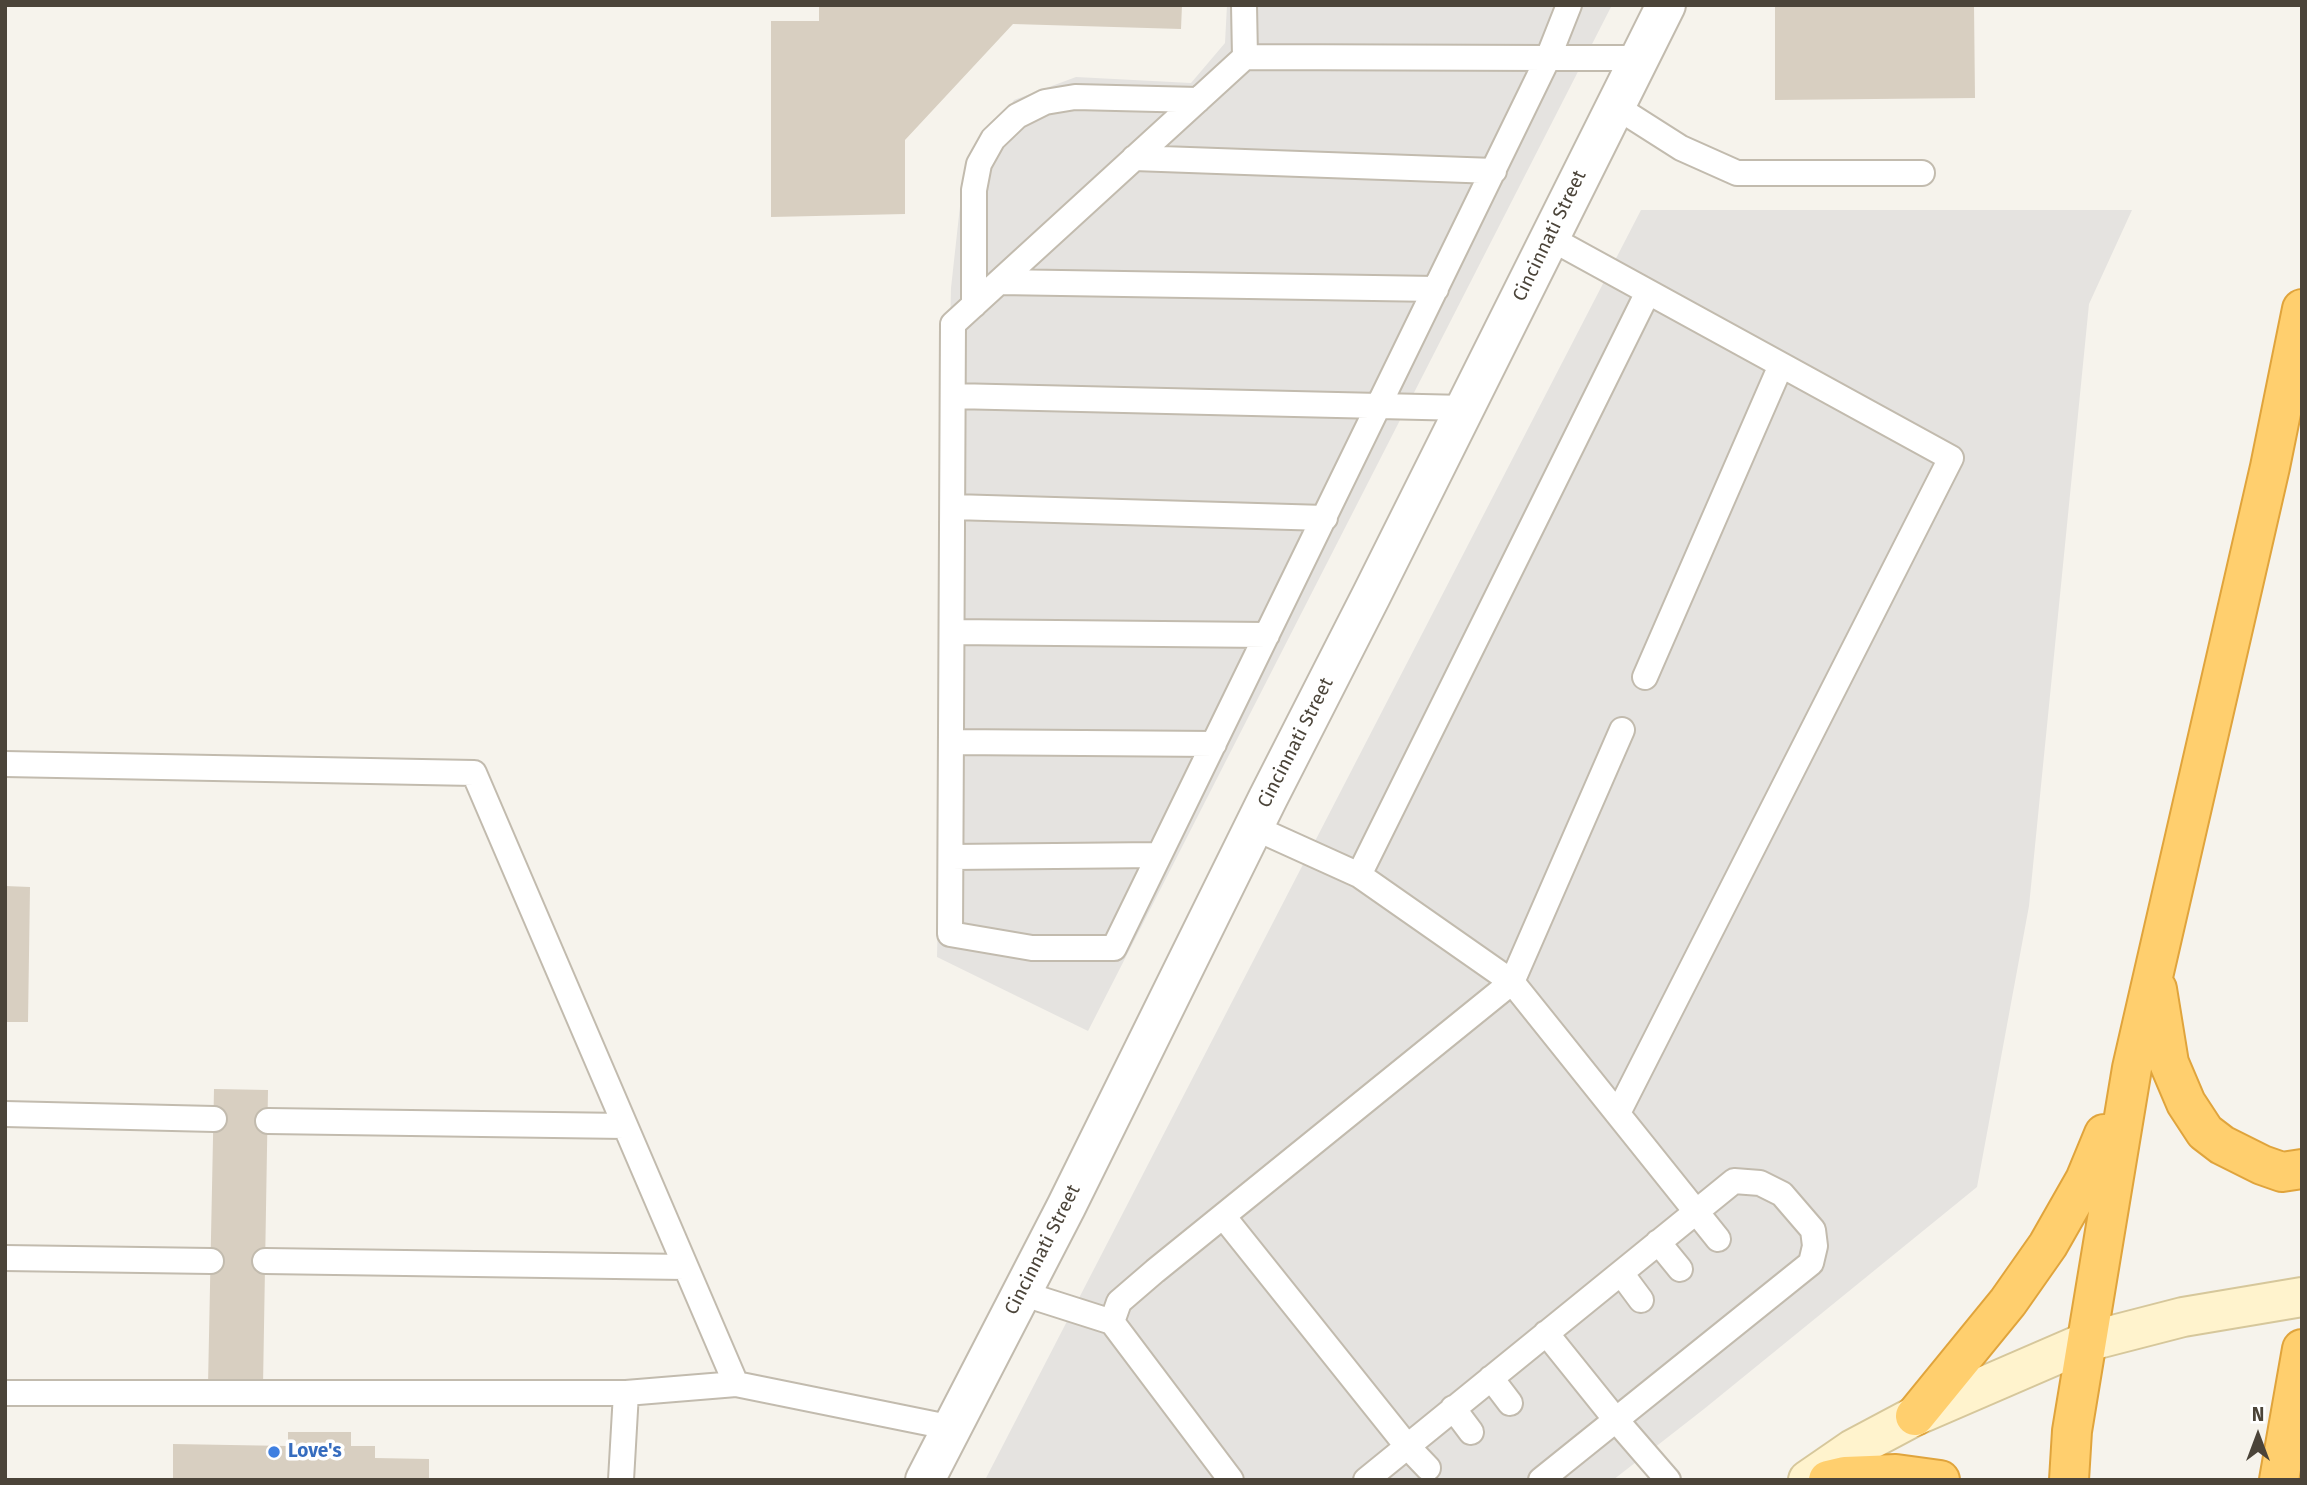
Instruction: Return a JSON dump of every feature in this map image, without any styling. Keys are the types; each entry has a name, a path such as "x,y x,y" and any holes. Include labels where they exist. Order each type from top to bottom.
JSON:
{"highway":[{"path":"2069,1480 2071,1431 2132,1068 2270,467 2302,309"},
{"path":"2154,973 2169,1063 2176,1085 2194,1118 2213,1139 2242,1157 2282,1172 2302,1169"},
{"path":"1915,1416 2008,1302 2048,1245 2085,1180 2132,1068"},
{"path":"2279,1480 2302,1349"},
{"path":"1828,1480 1845,1476 1896,1474 1940,1480"}],"main road":[{"path":"1808,1480 1853,1449 1915,1416 2086,1342 2183,1317 2302,1297"}],"street":[{"name":"Cincinnati Street","path":"925,1480 1072,1196 1666,5"}],"lane":[{"path":"1244,5 1245,57"},
{"path":"1569,5 1548,58 1494,170 1114,948 1032,948 950,934 953,324 1245,57 1548,58 1639,58"},
{"path":"974,305 974,190 979,164 993,139 1017,116 1045,102 1075,97 1198,100"},
{"path":"1615,106 1681,148 1737,173 1922,173"},
{"path":"1134,158 1494,170"},
{"path":"1549,238 1951,458 1618,1113"},
{"path":"999,282 1436,289"},
{"path":"1359,875 1648,292"},
{"path":"1645,677 1781,365"},
{"path":"953,396 1465,408"},
{"path":"953,507 1325,517"},
{"path":"952,632 1267,635"},
{"path":"1112,1322 1119,1302 1512,982 1622,730"},
{"path":"951,742 1214,744"},
{"path":"5,764 474,773 736,1384"},
{"path":"1254,827 1359,875 1512,982 1718,1239"},
{"path":"951,857 1159,855"},
{"path":"5,1114 214,1119"},
{"path":"268,1121 625,1126"},
{"path":"1366,1480 1734,1181 1760,1183 1782,1194 1813,1230 1815,1246 1811,1263 1760,1293 1682,1354 1616,1420 1549,1465"},
{"path":"1223,1216 1407,1446 1428,1468"},
{"path":"1658,1242 1680,1269"},
{"path":"5,1258 211,1261"},
{"path":"265,1261 685,1267"},
{"path":"1621,1273 1641,1300"},
{"path":"1021,1293 1112,1322 1231,1480"},
{"path":"1546,1333 1668,1480"},
{"path":"1491,1378 1510,1403"},
{"path":"5,1393 626,1393 736,1384 953,1428"},
{"path":"621,1480 626,1393"},
{"path":"1453,1408 1471,1433"}],"shaded area":[{"path":"1227,5 1612,5 1088,1031 937,957 951,288 963,179 1014,100 1076,77 1191,83 1225,43"},
{"path":"1641,210 2132,210 2089,304 2029,906 1977,1187 1613,1480 985,1480"}],"building":[{"path":"819,5 1182,5 1181,29 1013,24 905,140 905,214 771,217 771,21 819,21"},
{"path":"1775,5 1974,5 1975,98 1775,100"},
{"path":"5,886 30,887 28,1022 5,1022"},
{"path":"214,1089 268,1090 263,1386 208,1385"},
{"name":"Love's","path":"288,1432 351,1432 351,1446 375,1446 375,1458 429,1459 429,1480 173,1480 173,1444 288,1446"}],"place":[{"name":"Love's","path":"274,1452"}]}
